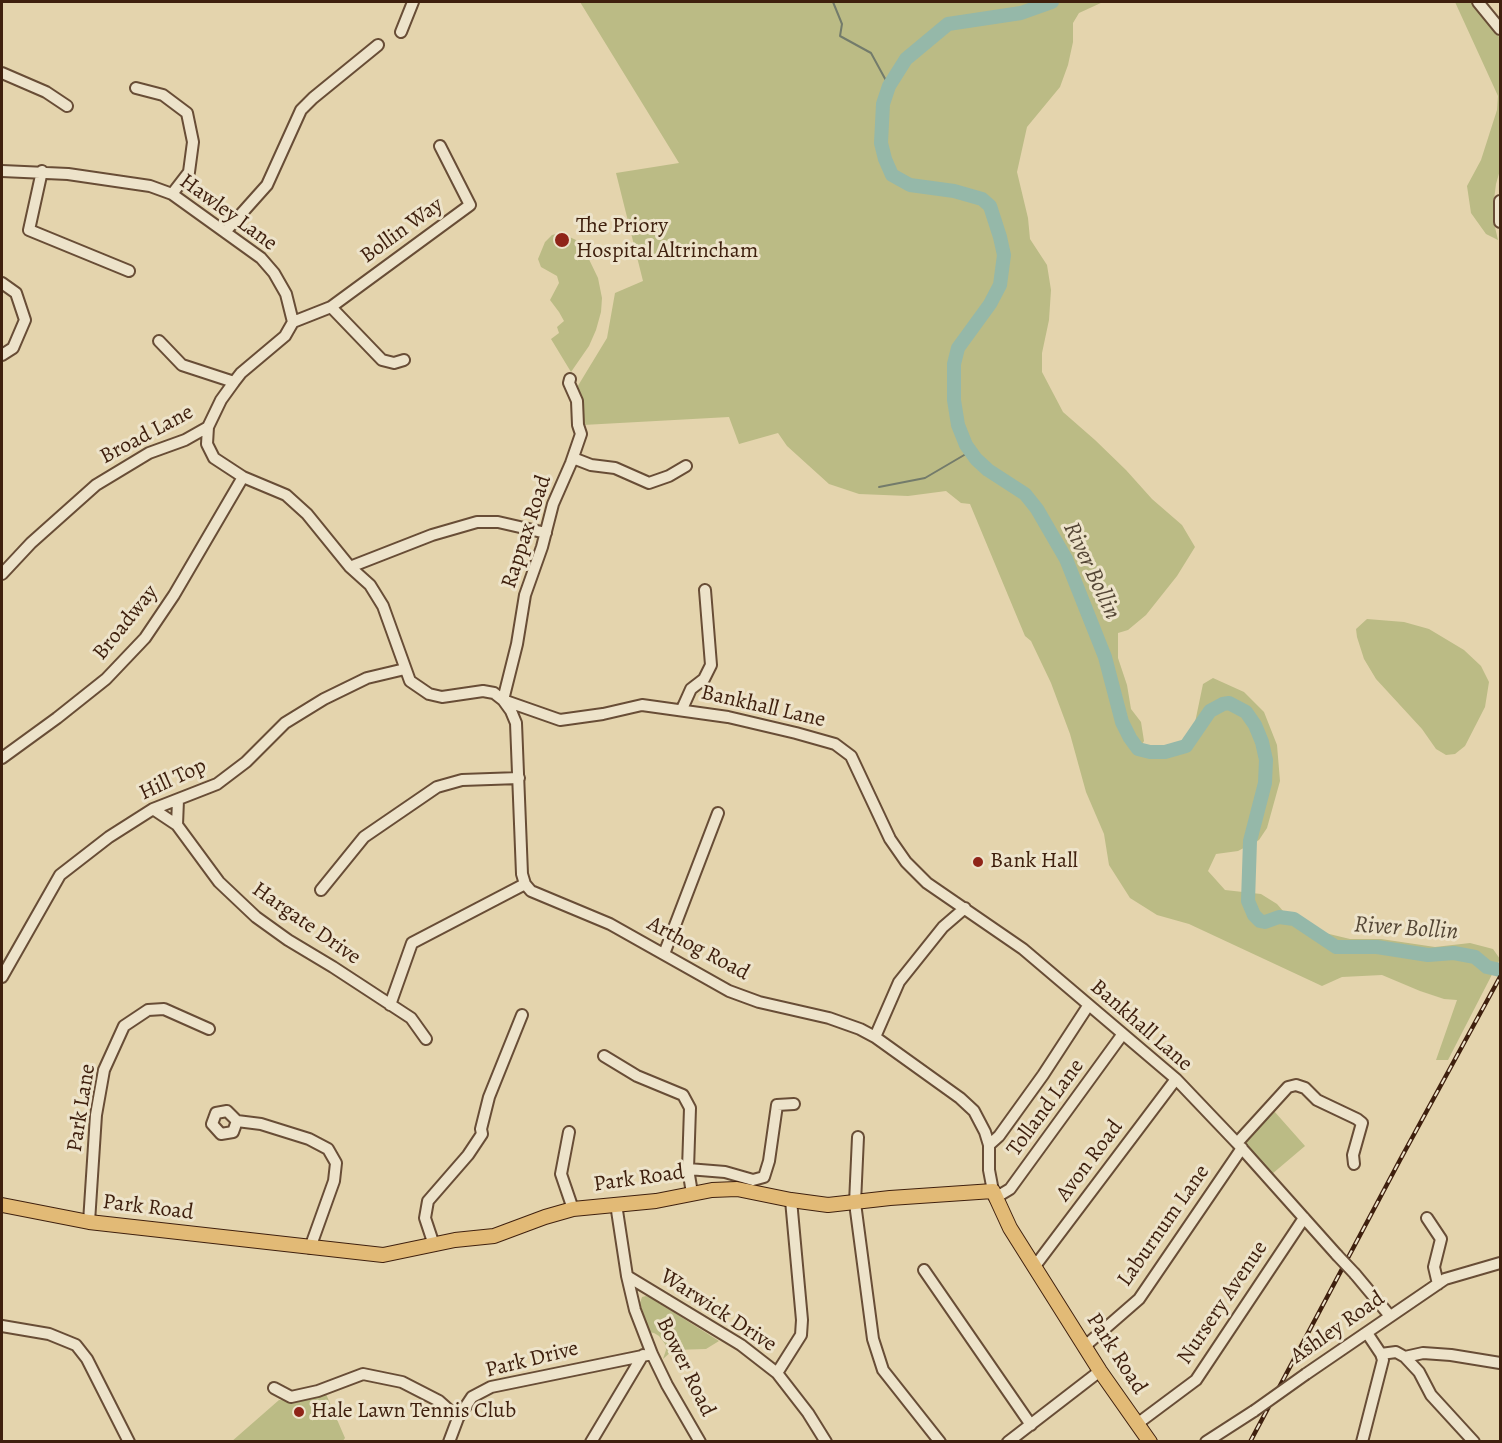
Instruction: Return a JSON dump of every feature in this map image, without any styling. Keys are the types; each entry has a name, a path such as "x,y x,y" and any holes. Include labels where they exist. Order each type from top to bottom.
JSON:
{"main road":[{"name":"Park Road","path":"2,1204 89,1222 383,1255 494,1236 573,1209 656,1201 692,1193 737,1189 828,1205 890,1198 994,1194 1003,1215 1085,1346 1150,1442"}],"street":[{"path":"401,32 413,2"},
{"path":"1478,2 1500,29"},
{"path":"225,232 267,185 302,110 313,98 378,45"},
{"path":"2,73 46,92 67,106"},
{"path":"136,88 163,95 187,113 193,142 189,172 172,194"},
{"name":"Bollin Way","path":"292,322 331,307 470,205 440,146"},
{"name":"Hawley Lane","path":"2,171 42,171 150,186 172,194 261,258 274,273 286,294 292,322"},
{"path":"42,171 29,230 129,271"},
{"path":"1500,201 1500,222"},
{"path":"2,283 16,293 25,320 12,348 2,355"},
{"path":"331,307 376,355 389,362 404,360"},
{"name":"Broad Lane","path":"2,574 31,543 96,485 149,453 184,440 208,427 221,400 234,382 285,336 292,322"},
{"path":"159,341 182,365 234,382"},
{"name":"Rappax Road","path":"503,700 517,644 525,595 546,533 553,504 581,434 578,425 577,401 569,383 570,379"},
{"path":"208,427 207,444 214,458"},
{"name":"Bankhall Lane","path":"184,440 243,477 286,495 307,514 350,567 370,585 383,606 410,681 429,694 442,697 483,691 494,693 503,700 560,720 603,714 642,705 756,724 835,744 851,756 890,839 906,862 927,883 1023,949 1176,1079 1240,1146 1390,1316"},
{"path":"573,458 591,465 615,468 649,483 669,476 686,466"},
{"name":"Broadway","path":"2,758 106,679 145,638 174,595 243,477"},
{"path":"350,567 432,535 477,522 498,522 546,533"},
{"path":"682,710 691,689 704,679 711,665 705,590"},
{"name":"Hill Top","path":"2,977 60,875 109,837 153,809 217,784 246,762 285,723 324,699 367,678 405,669"},
{"path":"390,1005 412,943 525,884 522,874 516,723 503,700"},
{"path":"321,890 364,837 437,787 462,780 519,777"},
{"path":"177,825 178,800"},
{"name":"Hargate Drive","path":"153,809 177,825 219,882 256,917 411,1018 426,1040"},
{"path":"664,954 718,813"},
{"name":"Arthog Road","path":"525,884 531,891 610,924 711,982 742,997 829,1018 875,1037 968,1105 980,1120 989,1145 989,1170 994,1194"},
{"path":"875,1037 899,982 936,935 965,908"},
{"path":"989,1145 999,1136 1037,1084 1088,1006"},
{"name":"Park Lane","path":"89,1222 96,1115 104,1070 124,1026 148,1010 164,1009 209,1029"},
{"path":"434,1245 425,1218 428,1201 468,1155 482,1134 489,1097 522,1015"},
{"name":"Tolland Lane","path":"994,1194 1010,1189 1122,1035"},
{"path":"604,1056 637,1076 683,1095 690,1108 688,1169 692,1193"},
{"name":"Avon Road","path":"1035,1266 1176,1079"},
{"name":"Laburnum Lane","path":"1085,1346 1139,1299 1240,1146 1288,1087 1296,1085 1305,1088 1317,1100 1362,1123 1353,1155 1354,1164"},
{"path":"688,1169 725,1172 753,1180 764,1177 769,1161 777,1105 795,1104"},
{"path":"237,1121 261,1124 309,1139 328,1149 336,1163 334,1181 310,1248"},
{"path":"569,1132 561,1174 573,1209"},
{"path":"858,1137 855,1203 873,1339 883,1370 940,1442"},
{"path":"777,1372 801,1335 802,1320 790,1200"},
{"name":"Bower Road","path":"616,1204 627,1276 648,1354 700,1442"},
{"name":"Nursery Avenue","path":"1137,1424 1196,1380 1304,1218"},
{"path":"1429,1224 1441,1239 1434,1268 1438,1284"},
{"name":"Ashley Road","path":"1206,1442 1445,1279 1500,1263"},
{"path":"924,1270 1030,1425"},
{"name":"Warwick Drive","path":"627,1276 741,1346 777,1372 808,1413 826,1442"},
{"path":"2,1326 49,1334 76,1345 87,1359 124,1440"},
{"path":"1362,1442 1382,1370 1382,1354 1367,1333"},
{"path":"1382,1354 1396,1353 1405,1357 1419,1372 1431,1395 1474,1442"},
{"path":"1405,1357 1423,1353 1500,1363"},
{"path":"591,1442 648,1354"},
{"name":"Park Drive","path":"449,1442 458,1418 472,1398 491,1387 648,1354"},
{"path":"1008,1442 1101,1371"},
{"path":"274,1388 291,1397 318,1391 363,1374 402,1382 439,1401 458,1418"}],"green space":[{"path":"580,2 1103,2 1079,13 1073,23 1073,42 1060,87 1027,127 1017,172 1028,218 1030,239 1047,265 1051,290 1049,320 1042,353 1042,372 1063,412 1126,470 1152,499 1182,525 1195,547 1177,576 1146,615 1128,630 1118,633 1118,658 1127,685 1131,709 1141,722 1144,741 1139,749 1150,752 1178,749 1192,737 1203,684 1213,678 1244,692 1264,712 1277,745 1280,781 1267,828 1259,840 1238,851 1216,854 1208,871 1225,890 1261,894 1277,904 1296,926 1350,939 1381,939 1435,947 1470,943 1493,949 1500,959 1448,1060 1436,1060 1457,1000 1444,999 1420,991 1382,975 1342,977 1322,986 1189,924 1157,915 1130,898 1109,865 1104,834 1086,792 1070,734 1051,683 1031,641 1025,636 970,504 961,503 946,491 908,496 859,494 829,484 787,446 778,433 739,444 729,417 583,425 576,389 607,338 615,293 643,281 616,173 679,163"},
{"path":"1455,2 1471,2 1500,38 1500,170 1493,208 1498,240 1486,234 1471,213 1467,186 1481,160 1497,110 1498,96"},
{"path":"561,233 576,240 585,251 598,278 602,298 596,330 589,346 571,372 551,339 559,333 557,327 564,321 550,300 559,283 557,276 541,267 538,259 545,242 552,235"},
{"path":"1367,619 1404,622 1429,629 1464,650 1481,666 1489,682 1485,707 1465,746 1455,754 1446,755 1436,749 1422,729 1376,679 1364,659 1357,637 1356,629"},
{"path":"1274,1111 1305,1146 1272,1174 1246,1143"},
{"path":"646,1296 719,1341 706,1349 673,1350 663,1359 665,1344 659,1336 649,1332 640,1303 642,1297"},
{"name":"Hale Lawn Tennis Club","path":"326,1394 345,1438 342,1442 231,1442 279,1400 300,1401"}],"waterway":[{"path":"833,2 842,24 840,36 871,53 889,86"},
{"name":"River Bollin","path":"1052,2 1021,13 948,24 906,59 889,86 883,104 881,143 892,175 910,185 954,191 982,199 990,206 1000,237 1004,255 1000,285 990,304 958,348 954,364 954,400 958,425 966,445 988,470 1025,494 1037,509 1066,559 1105,657 1122,722 1138,749 1165,752 1186,746 1210,711 1223,704 1229,703 1246,712 1255,725 1266,760 1265,783 1250,841 1248,901 1254,915 1260,921 1265,922 1279,917 1294,919 1336,947 1377,947 1428,955 1454,953 1475,957 1487,967 1500,970"},
{"path":"879,487 925,478 971,451"}],"railway":[{"path":"1250,1442 1500,977"}],"place":[{"name":"The Priory Hospital Altrincham","path":"562,240"},
{"name":"Bank Hall","path":"978,862"},
{"name":"Hale Lawn Tennis Club","path":"299,1412"}]}
